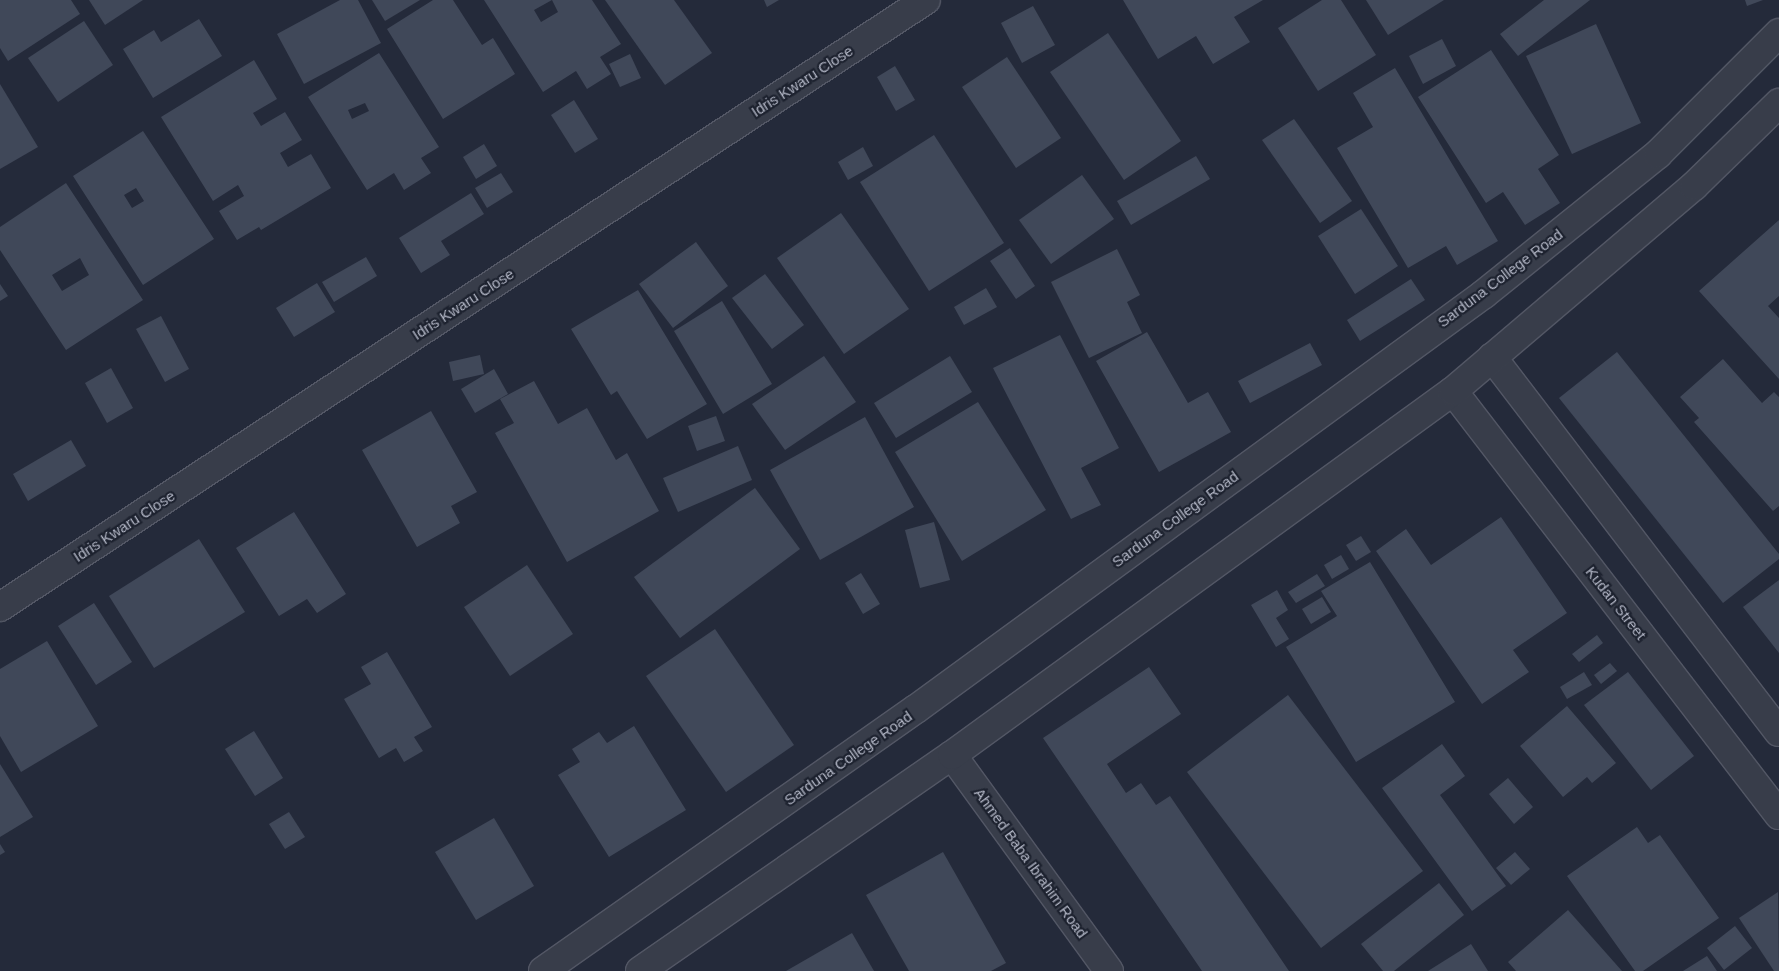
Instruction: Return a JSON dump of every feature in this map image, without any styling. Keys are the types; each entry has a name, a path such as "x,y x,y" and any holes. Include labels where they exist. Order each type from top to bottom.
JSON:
{"street":[{"name":"Idris Kwaru Close","path":"0,607 926,0"},
{"name":"Sarduna College Road","path":"544,971 916,710 1484,294 1658,154 1779,33"},
{"path":"640,971 952,755 1453,391 1694,186 1779,104"},
{"path":"1492,358 1779,732"},
{"name":"Kudan Street","path":"1453,391 1779,815"},
{"name":"Ahmed Baba Ibrahim Road","path":"952,755 1109,971"}],"building":[{"path":"0,0 71,0 80,14 8,61 0,48"},
{"path":"89,0 143,0 105,25"},
{"path":"340,0 358,0 381,43 304,84 277,34"},
{"path":"372,0 420,0 385,21"},
{"path":"433,0 453,0 482,45 493,38 515,74 443,119 387,29"},
{"path":"484,0 552,0 592,0 621,44 600,57 611,74 587,89 576,71 543,92","holes":["552,0 558,12 541,22 534,10"]},
{"path":"605,0 674,0 712,53 665,85"},
{"path":"764,0 779,0 767,7"},
{"path":"1123,0 1263,0 1234,17 1250,42 1213,64 1196,36 1158,59"},
{"path":"1322,0 1341,0 1376,55 1318,91 1278,28"},
{"path":"1366,0 1444,0 1388,35"},
{"path":"1544,0 1590,0 1518,56 1500,34"},
{"path":"1745,0 1763,0 1747,6"},
{"path":"1033,6 1055,45 1022,63 1001,23"},
{"path":"199,19 222,56 153,98 123,49 154,30 161,42"},
{"path":"84,21 113,65 58,102 28,58"},
{"path":"1596,24 1641,123 1572,154 1526,56"},
{"path":"1108,33 1181,141 1124,180 1050,72"},
{"path":"1442,39 1456,66 1423,84 1409,56"},
{"path":"1491,50 1559,155 1538,169 1560,203 1525,225 1503,192 1486,203 1418,97"},
{"path":"379,53 439,147 421,158 431,173 404,190 394,173 367,190 308,97","holes":["365,103 369,111 352,119 348,110"]},
{"path":"630,54 641,78 620,87 609,64"},
{"path":"1007,57 1061,138 1016,168 962,87"},
{"path":"254,60 277,99 253,113 261,126 285,112 302,140 280,153 288,167 311,154 331,188 261,230 259,227 237,240 219,211 244,196 238,185 213,201 161,117"},
{"path":"895,66 915,100 896,111 877,77"},
{"path":"1395,68 1498,241 1457,265 1446,246 1408,268 1337,148 1373,127 1353,93"},
{"path":"0,84 38,147 0,169"},
{"path":"574,100 598,139 575,153 551,115"},
{"path":"1294,119 1352,201 1320,223 1262,140"},
{"path":"143,131 214,239 143,285 73,176","holes":["136,188 144,201 132,208 124,195"]},
{"path":"934,135 1004,243 929,291 860,182"},
{"path":"484,144 497,166 476,179 463,157"},
{"path":"863,147 873,166 848,180 838,162"},
{"path":"1196,156 1210,179 1131,225 1117,201"},
{"path":"501,173 513,192 487,208 475,188"},
{"path":"1082,175 1114,219 1051,264 1019,220"},
{"path":"66,183 143,300 66,350 0,250 0,227","holes":["80,258 89,275 62,291 52,275"]},
{"path":"471,193 484,214 441,241 450,255 421,273 399,238"},
{"path":"1361,209 1398,266 1355,294 1318,236"},
{"path":"841,213 909,309 844,354 777,258"},
{"path":"1779,220 1779,296 1768,306 1779,318 1779,379 1699,291"},
{"path":"696,242 728,286 673,328 639,284"},
{"path":"1010,248 1035,286 1016,299 990,261"},
{"path":"1117,249 1140,295 1127,302 1142,333 1089,358 1051,282"},
{"path":"366,257 377,276 334,302 322,282"},
{"path":"765,274 804,325 772,349 732,298"},
{"path":"1411,279 1425,300 1360,341 1347,320"},
{"path":"317,283 335,312 294,337 276,308"},
{"path":"0,284 8,296 0,301"},
{"path":"986,288 997,307 964,325 954,307"},
{"path":"638,290 707,404 647,439 617,391 611,395 571,329"},
{"path":"722,301 772,384 723,414 674,331"},
{"path":"161,316 189,369 165,382 136,329"},
{"path":"1147,332 1188,403 1208,392 1231,432 1159,472 1096,361"},
{"path":"1060,335 1119,448 1081,468 1101,505 1071,519 993,368"},
{"path":"1310,343 1322,365 1250,403 1238,381"},
{"path":"1617,352 1779,554 1779,559 1723,603 1559,398"},
{"path":"480,355 484,374 453,381 449,362"},
{"path":"824,356 856,402 785,450 752,404"},
{"path":"950,356 972,392 896,438 874,403"},
{"path":"1723,359 1762,403 1774,392 1779,397 1779,506 1773,511 1694,422 1699,418 1680,397"},
{"path":"111,368 133,408 107,423 85,383"},
{"path":"494,369 508,394 475,413 461,389"},
{"path":"534,381 558,424 587,408 616,460 627,453 659,511 567,562 495,433 514,423 500,399"},
{"path":"978,402 1046,510 962,561 895,452"},
{"path":"431,411 477,492 451,506 460,523 417,547 362,450"},
{"path":"716,416 725,441 697,451 688,426"},
{"path":"865,417 914,507 820,560 770,470"},
{"path":"71,440 86,466 28,501 13,474"},
{"path":"738,446 752,480 678,512 663,478"},
{"path":"755,488 800,549 680,638 634,577"},
{"path":"294,512 346,594 317,613 307,599 279,616 236,548"},
{"path":"1501,517 1567,613 1513,650 1529,672 1482,704 1376,551 1406,529 1431,565"},
{"path":"934,522 950,580 920,588 905,530"},
{"path":"1361,536 1371,552 1356,561 1346,545"},
{"path":"199,539 245,612 154,668 109,596"},
{"path":"1341,555 1349,569 1332,579 1324,565"},
{"path":"1370,562 1455,702 1356,762 1286,647 1337,616 1321,591"},
{"path":"527,565 573,634 510,676 464,607"},
{"path":"861,573 880,604 863,614 845,583"},
{"path":"1317,574 1325,586 1296,603 1288,592"},
{"path":"1779,580 1779,653 1743,607"},
{"path":"1277,590 1288,610 1276,618 1289,639 1276,647 1251,605"},
{"path":"1322,597 1331,612 1311,624 1302,609"},
{"path":"94,603 132,662 96,685 58,626"},
{"path":"715,629 794,745 726,792 646,676"},
{"path":"1597,635 1603,643 1579,662 1572,654"},
{"path":"47,641 98,726 21,772 0,736 0,669"},
{"path":"387,652 432,727 414,737 423,751 404,762 396,748 379,758 344,699 371,684 361,667"},
{"path":"1610,663 1617,671 1601,684 1594,675"},
{"path":"1149,667 1181,714 1107,764 1126,793 1141,783 1156,805 1170,796 1289,971 1202,971 1043,738"},
{"path":"1584,672 1592,685 1567,699 1560,687"},
{"path":"1628,672 1694,756 1651,790 1584,705"},
{"path":"1288,695 1423,871 1321,948 1187,772"},
{"path":"1567,706 1616,763 1592,783 1587,777 1563,797 1520,746"},
{"path":"634,726 686,810 609,857 558,775 580,762 572,749 599,732 607,743"},
{"path":"254,731 283,778 255,796 225,749"},
{"path":"1442,744 1465,776 1440,795 1506,886 1472,911 1382,788"},
{"path":"0,764 33,817 0,837"},
{"path":"1508,778 1533,807 1514,824 1489,794"},
{"path":"289,812 305,837 285,849 269,824"},
{"path":"494,818 534,886 476,920 435,852"},
{"path":"1637,827 1648,843 1660,835 1719,918 1643,971 1635,971 1567,876"},
{"path":"0,844 5,852 0,855"},
{"path":"943,852 1006,963 991,971 909,971 866,895"},
{"path":"1515,852 1530,869 1511,885 1496,868"},
{"path":"1439,883 1464,915 1394,971 1383,971 1361,944"},
{"path":"1778,892 1779,971 1774,971 1739,918"},
{"path":"1568,910 1622,971 1516,971 1508,962"},
{"path":"1735,926 1752,948 1724,970 1707,948"},
{"path":"852,933 874,971 786,971"},
{"path":"1471,944 1488,971 1428,971"},
{"path":"1707,956 1717,971 1683,971"}]}
